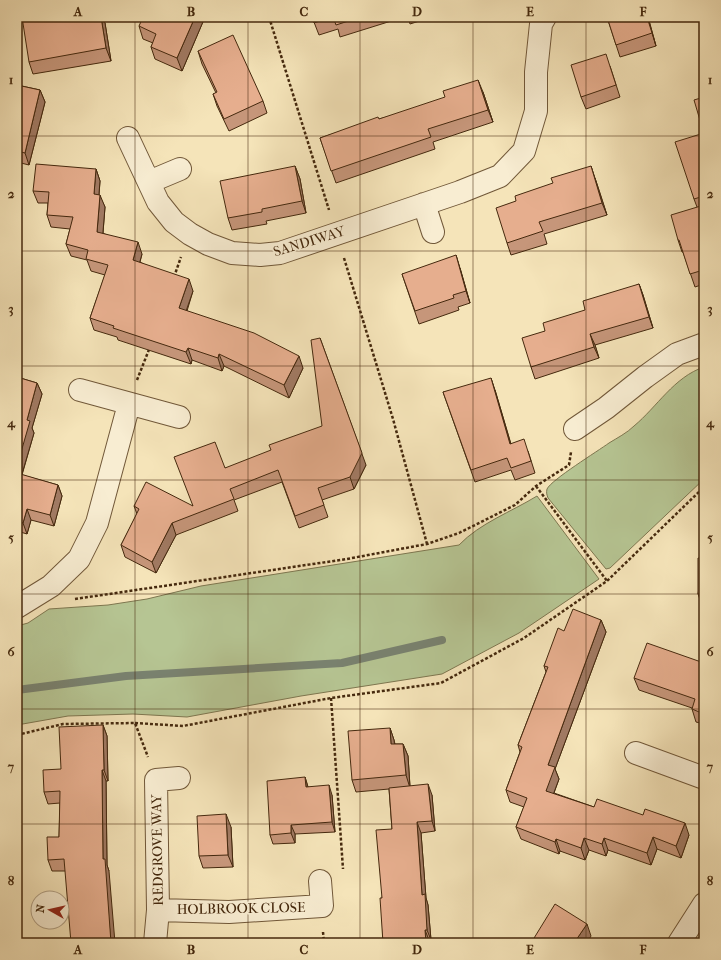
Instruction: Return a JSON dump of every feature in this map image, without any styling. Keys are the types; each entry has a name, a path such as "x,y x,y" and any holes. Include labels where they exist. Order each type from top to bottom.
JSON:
{"street":[{"name":"SANDIWAY","path":"128,138 158,202 174,222 190,234 208,244 232,253 260,256 280,253 424,204 500,176 524,151 536,110 536,72 541,24 545,17"},
{"path":"149,182 180,169"},
{"path":"424,204 433,232"},
{"path":"575,429 606,408 677,354 704,344"},
{"path":"80,390 179,417"},
{"path":"17,607 51,586 79,559 97,523 129,404"},
{"path":"636,753 704,778"},
{"name":"REDGROVE WAY","path":"155,943 158,910 156,780 179,778"},
{"name":"HOLBROOK CLOSE","path":"158,910 229,912 322,906 320,881"},
{"path":"678,943 704,904"}],"path":[{"path":"270,17 393,419 427,544"},
{"path":"173,281 183,252"},
{"path":"139,374 151,344"},
{"path":"72,600 347,559 427,544 459,533 515,505 536,486 569,465 575,429"},
{"path":"536,486 607,581"},
{"path":"17,735 63,724 135,723 183,726 332,698 441,683 524,638 607,581 704,487"},
{"path":"332,698 342,850"},
{"path":"135,723 156,780"}],"green space":[{"path":"704,367 704,479 610,568 606,569 548,498 547,489 565,473 628,431 675,385 693,372"},
{"path":"537,496 599,579 519,633 442,674 301,696 187,717 133,714 68,716 17,725 17,626 28,623 49,609 108,605 147,599 201,586 459,545 476,530"}],"building":[{"path":"22,17 45,17 46,20 63,17 101,17 106,48 29,62"},
{"path":"143,17 195,17 177,58 151,47 156,34 139,26"},
{"path":"312,17 332,17 314,23"},
{"path":"333,17 361,17 336,25"},
{"path":"607,17 647,17 652,33 616,45"},
{"path":"233,35 263,101 224,119 213,94 217,92 198,51"},
{"path":"606,54 616,85 581,97 571,65"},
{"path":"478,80 488,110 428,129 431,137 331,171 320,138 378,117 379,119 445,97 443,91"},
{"path":"17,85 40,90 25,153 17,151"},
{"path":"704,97 704,126 702,127 694,100"},
{"path":"704,133 704,196 694,199 675,142"},
{"path":"36,164 96,169 94,194 100,195 97,232 138,242 133,260 189,279 179,308 254,333 299,356 284,385 219,354 218,358 188,348 186,352 113,328 114,326 90,318 108,265 86,259 88,250 66,244 73,217 47,215 49,192 33,191"},
{"path":"295,166 302,201 262,209 262,212 228,218 220,181"},
{"path":"591,166 602,203 539,222 543,231 507,243 496,208 516,201 515,196 553,183 551,178"},
{"path":"704,205 704,283 700,271 690,274 671,215"},
{"path":"456,255 466,291 453,295 454,298 415,311 402,274"},
{"path":"639,284 649,317 590,334 594,347 531,367 522,338 545,331 543,323 585,310 583,301"},
{"path":"320,338 362,453 350,477 318,488 324,505 295,516 278,470 230,489 234,499 172,523 152,562 121,545 139,509 134,506 146,482 193,506 174,457 215,442 225,468 271,450 269,445 322,426 311,340"},
{"path":"17,377 37,383 27,420 30,421 17,466"},
{"path":"491,378 510,444 524,439 531,461 511,468 507,458 471,470 443,392"},
{"path":"17,473 58,485 50,515 27,509 23,523 17,521"},
{"path":"698,558 704,558 704,594 698,594"},
{"path":"573,609 601,620 548,765 555,767 546,791 594,807 597,799 643,815 645,809 685,823 676,846 653,837 647,853 604,838 602,844 584,838 581,848 556,839 555,842 516,827 527,798 506,790 522,747 518,745 548,667 544,666 558,628 564,631"},
{"path":"647,643 704,663 704,714 692,709 695,699 634,678"},
{"path":"103,725 103,859 105,859 111,943 71,943 70,890 67,890 64,859 48,860 47,837 59,837 60,791 44,792 43,770 61,769 59,727"},
{"path":"390,728 391,744 403,744 406,775 352,780 348,731"},
{"path":"305,777 306,787 329,785 332,822 291,825 291,833 270,835 267,781"},
{"path":"428,784 432,821 417,822 422,895 425,894 427,930 425,930 426,943 383,943 380,898 382,898 376,830 392,829 389,788"},
{"path":"226,814 228,855 199,856 197,816"},
{"path":"555,904 587,924 574,943 531,943"}],"waterway":[{"path":"17,690 126,676 342,663 442,640"}]}
